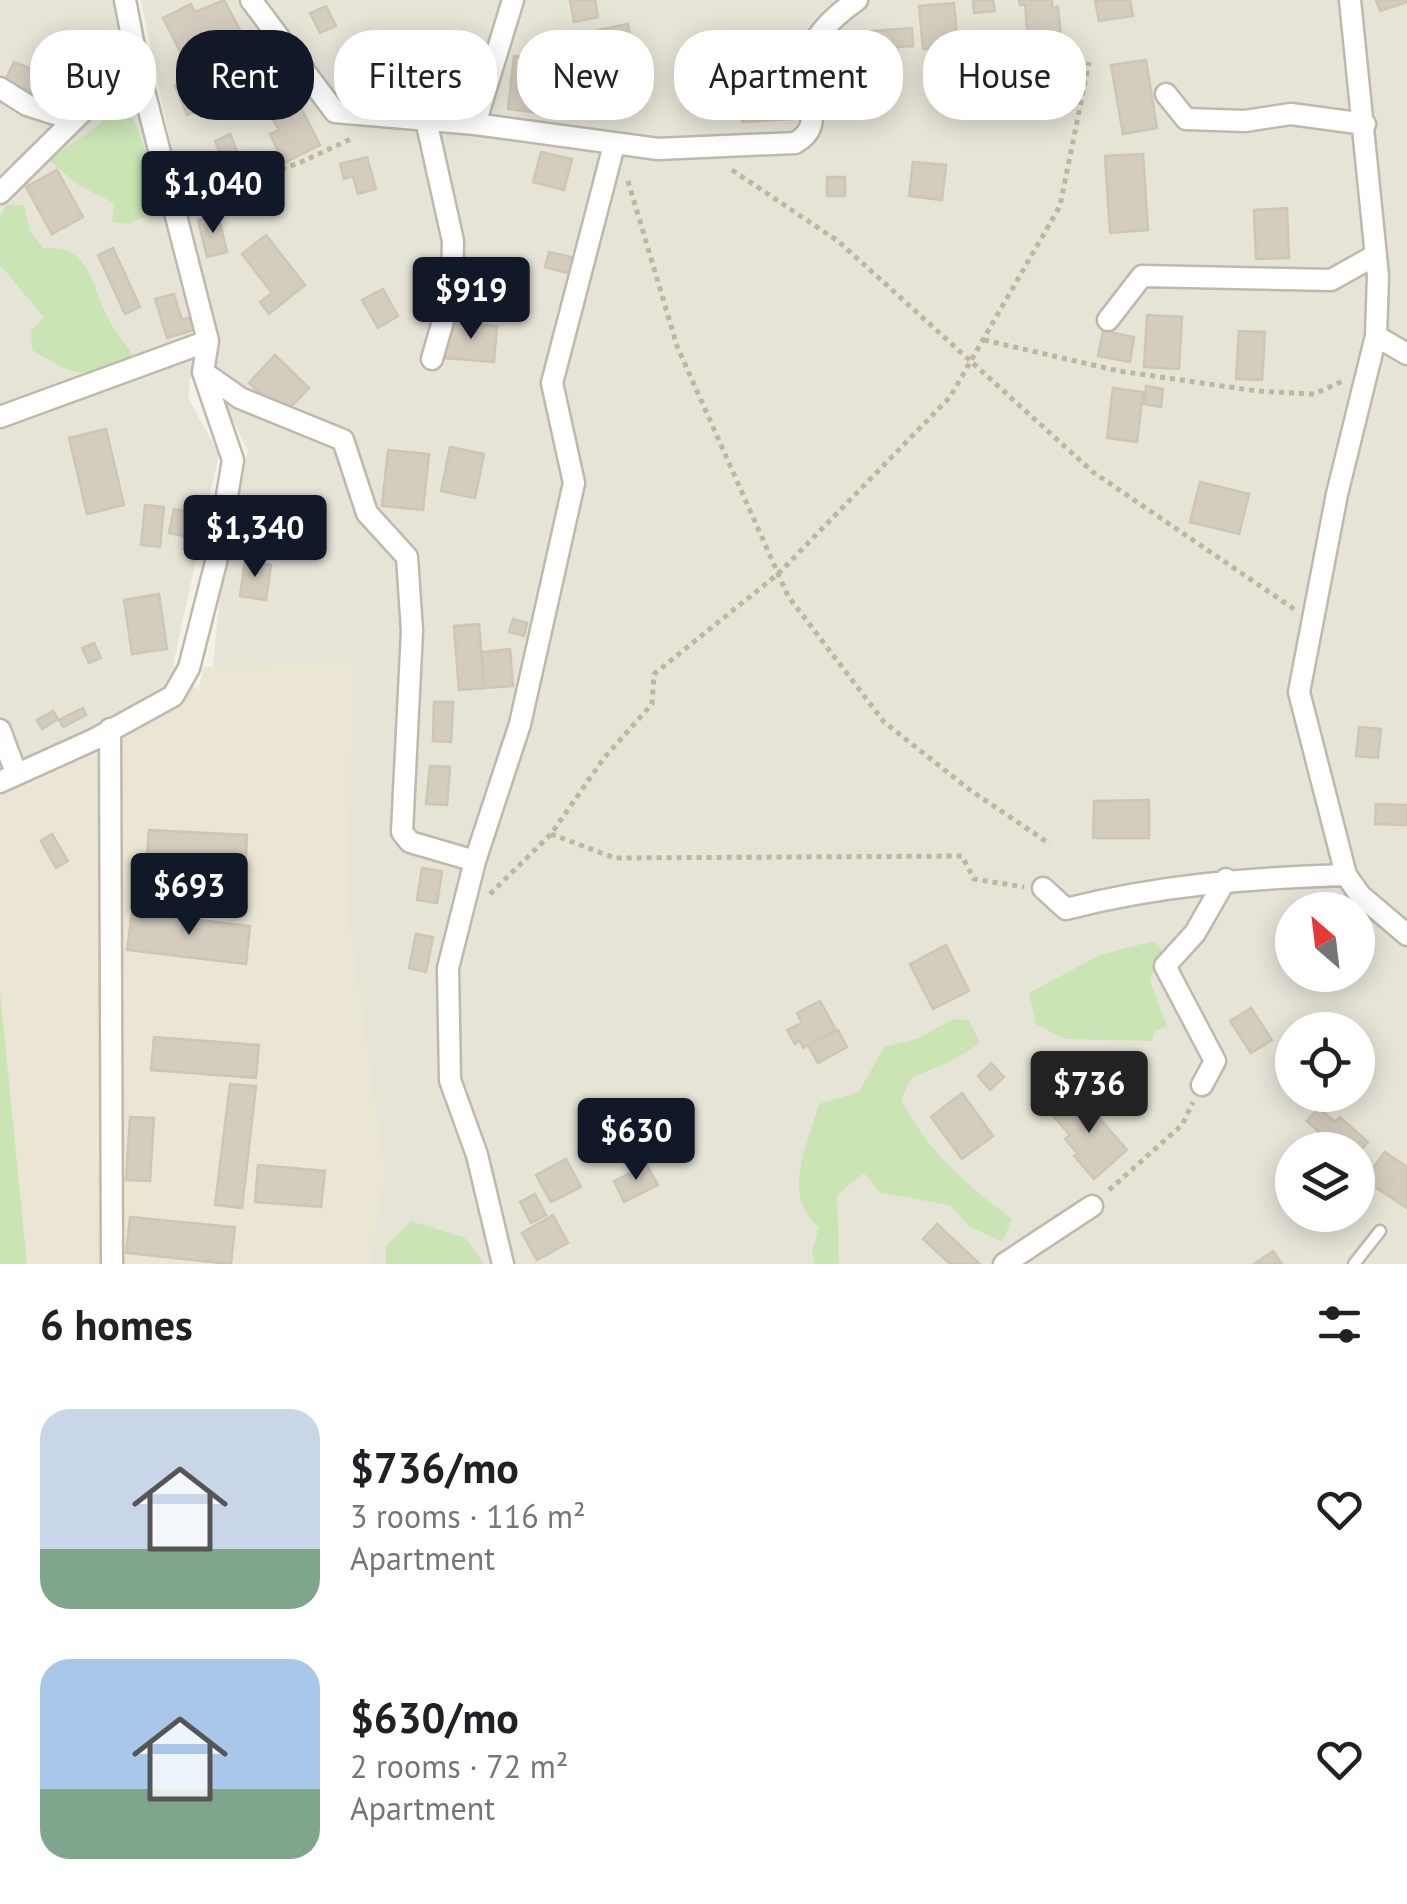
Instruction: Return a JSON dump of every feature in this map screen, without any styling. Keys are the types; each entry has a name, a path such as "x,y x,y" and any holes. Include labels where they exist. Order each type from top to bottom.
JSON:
{"street":[{"path":"125,0 131,30"},
{"path":"250,0 334,109"},
{"path":"476,124 512,0"},
{"path":"432,359 452,290 453,241 426,120 614,145 701,148 795,144 808,136 814,126 804,69 815,38 858,0"},
{"path":"1350,0 1376,254 1376,336 1365,371 1298,692 1346,875 1360,895 1407,935"},
{"path":"0,88 30,106"},
{"path":"1166,94 1186,120 1246,121 1291,114 1365,124"},
{"path":"0,193 74,120"},
{"path":"0,730 8,777 173,696 189,668 216,562 233,460 203,372 208,342 152,120"},
{"path":"503,1264 477,1155 450,1080 448,968 475,861 520,724 574,482 552,383 614,145"},
{"path":"1108,320 1142,276 1331,280 1376,254"},
{"path":"1376,336 1407,354"},
{"path":"0,416 208,342"},
{"path":"203,372 240,398 343,440 367,514 407,556 412,631 402,832 410,842 475,861"},
{"path":"110,729 112,1264"},
{"path":"1042,888 1066,909 1138,890 1226,879 1346,875"},
{"path":"1202,1085 1215,1060 1166,966 1195,933 1226,879"},
{"path":"1004,1264 1092,1206"}],"lane":[{"path":"1354,1264 1380,1231"}],"path":[{"path":"460,924 551,834 604,758 652,704 654,674 778,574 950,396 1060,206 1089,62"},
{"path":"172,199 297,164 372,128 377,120"},
{"path":"614,145 634,196 677,346 788,596 884,722 970,790 1050,844"},
{"path":"701,148 838,241 1093,472 1312,621"},
{"path":"984,340 1120,371 1257,391 1314,394 1365,371"},
{"path":"551,834 615,858 962,856 974,879 996,886 1042,888"},
{"path":"1092,1206 1182,1125 1202,1085"}],"shaded area":[{"path":"0,0 118,0 125,30 30,30 30,120 147,120 197,329 188,398 219,454 173,665 198,690 179,709 129,739 0,796"},
{"path":"141,0 1407,0 1407,1264 370,1264 384,1171 347,912 352,663 213,667 221,586 248,450 224,404 156,73 156,30 147,30"},
{"path":"352,662 347,912 384,1171 370,1264 0,1264 0,796 129,739 179,709 198,690 204,667"}],"green space":[{"path":"103,120 133,120 150,161 154,186 151,214 130,224 112,222 114,203 78,185 48,159"},
{"path":"6,205 24,205 30,231 44,249 70,252 79,259 134,359 103,370 82,372 32,350 31,331 44,317 0,265 0,217"},
{"path":"1153,941 1162,949 1150,981 1167,1026 1155,1031 1152,1041 1065,1039 1036,1024 1029,993 1100,955"},
{"path":"0,992 27,1264 0,1264"},
{"path":"954,1019 969,1020 980,1043 950,1062 912,1077 901,1099 923,1135 949,1166 1012,1219 1002,1242 969,1226 950,1205 881,1193 864,1173 837,1195 839,1264 815,1264 812,1252 819,1227 807,1214 799,1185 819,1104 859,1092 884,1047 917,1039"},
{"path":"411,1221 465,1238 484,1264 386,1264 386,1246"}],"building":[{"path":"224,0 240,30 176,30 176,43 163,18 191,4 195,12"},
{"path":"570,0 595,0 598,17 574,22"},
{"path":"973,0 993,0 995,11 974,13"},
{"path":"1019,0 1052,0 1052,8 1058,7 1060,30 1027,30 1025,4 1020,5"},
{"path":"1095,0 1130,0 1133,16 1099,21"},
{"path":"1376,0 1407,0 1407,2 1380,11"},
{"path":"954,3 956,30 923,30 923,49 919,6"},
{"path":"326,6 336,26 320,33 310,13"},
{"path":"628,24 629,30 598,30"},
{"path":"912,28 913,46 903,47 903,30 885,30"},
{"path":"514,56 517,56 517,110 508,109"},
{"path":"1146,60 1157,128 1123,134 1111,65"},
{"path":"14,62 30,69 30,92 5,81"},
{"path":"273,120 307,120 320,145 284,163 270,134 279,130"},
{"path":"230,134 243,166 228,172 215,141"},
{"path":"541,152 572,159 564,190 533,182"},
{"path":"1143,154 1148,230 1110,233 1105,156"},
{"path":"367,157 376,189 358,194 353,176 344,179 340,164"},
{"path":"913,162 946,165 942,200 909,196"},
{"path":"57,170 83,217 52,234 26,187"},
{"path":"827,177 845,177 845,196 827,196"},
{"path":"1287,208 1289,258 1256,259 1254,210"},
{"path":"218,215 227,252 207,257 198,220"},
{"path":"266,235 305,285 269,314 260,302 272,293 242,254"},
{"path":"113,248 140,307 125,314 98,255"},
{"path":"549,252 575,258 571,274 545,267"},
{"path":"383,289 398,316 378,328 362,300"},
{"path":"174,294 182,320 193,316 197,329 167,338 155,299"},
{"path":"1147,315 1182,317 1179,369 1144,367"},
{"path":"448,321 497,326 494,362 444,358"},
{"path":"1103,331 1134,337 1130,362 1098,356"},
{"path":"1239,331 1265,332 1262,380 1236,379"},
{"path":"275,355 309,388 283,415 249,383"},
{"path":"1146,386 1163,389 1161,407 1144,404"},
{"path":"1113,388 1143,392 1137,442 1107,438"},
{"path":"106,429 124,505 87,514 69,438"},
{"path":"450,447 484,454 475,498 441,491"},
{"path":"388,450 429,454 423,510 382,506"},
{"path":"1200,482 1249,494 1239,534 1190,522"},
{"path":"145,505 164,507 160,547 141,545"},
{"path":"174,509 196,513 191,537 169,533"},
{"path":"247,518 267,521 262,548 243,545"},
{"path":"245,561 271,565 266,600 240,596"},
{"path":"159,594 167,649 132,654 124,600"},
{"path":"513,619 527,623 524,636 509,632"},
{"path":"479,624 484,688 459,690 454,626"},
{"path":"94,643 101,658 89,663 82,648"},
{"path":"510,649 513,686 484,688 482,652"},
{"path":"434,702 453,702 451,742 433,741"},
{"path":"83,708 86,715 63,727 59,720"},
{"path":"53,711 58,719 42,729 37,720"},
{"path":"1359,727 1381,729 1378,758 1356,756"},
{"path":"430,766 450,767 447,805 426,804"},
{"path":"1149,800 1149,838 1093,838 1094,801"},
{"path":"1376,804 1407,805 1407,825 1375,824"},
{"path":"149,830 247,835 245,873 146,868"},
{"path":"52,834 68,861 56,868 41,841"},
{"path":"422,868 442,871 437,903 417,900"},
{"path":"132,912 250,926 246,964 127,950"},
{"path":"416,934 433,937 426,972 409,968"},
{"path":"946,945 969,991 933,1009 910,964"},
{"path":"820,1001 836,1030 803,1048 800,1040 795,1044 787,1030 802,1023 797,1013"},
{"path":"1251,1008 1272,1040 1251,1053 1230,1021"},
{"path":"838,1030 847,1047 818,1063 808,1045"},
{"path":"154,1037 259,1045 256,1078 151,1070"},
{"path":"991,1063 1004,1077 990,1090 978,1076"},
{"path":"230,1084 256,1086 242,1208 215,1205"},
{"path":"962,1093 993,1136 962,1159 931,1117"},
{"path":"1077,1093 1127,1150 1094,1179 1074,1156 1078,1154 1065,1139 1070,1135 1052,1115"},
{"path":"1315,1112 1324,1112 1335,1122 1340,1117 1357,1132 1319,1132 1307,1121"},
{"path":"130,1117 154,1118 150,1181 126,1180"},
{"path":"1385,1152 1407,1167 1407,1208 1375,1187 1375,1165"},
{"path":"566,1159 581,1187 551,1202 536,1175"},
{"path":"258,1165 325,1171 321,1207 255,1202"},
{"path":"647,1165 658,1185 624,1202 614,1181"},
{"path":"535,1194 546,1215 531,1223 520,1202"},
{"path":"553,1215 568,1243 537,1260 522,1233"},
{"path":"130,1217 235,1227 231,1264 126,1253"},
{"path":"937,1224 980,1264 950,1264 923,1239"},
{"path":"1273,1251 1282,1264 1254,1264"}]}
